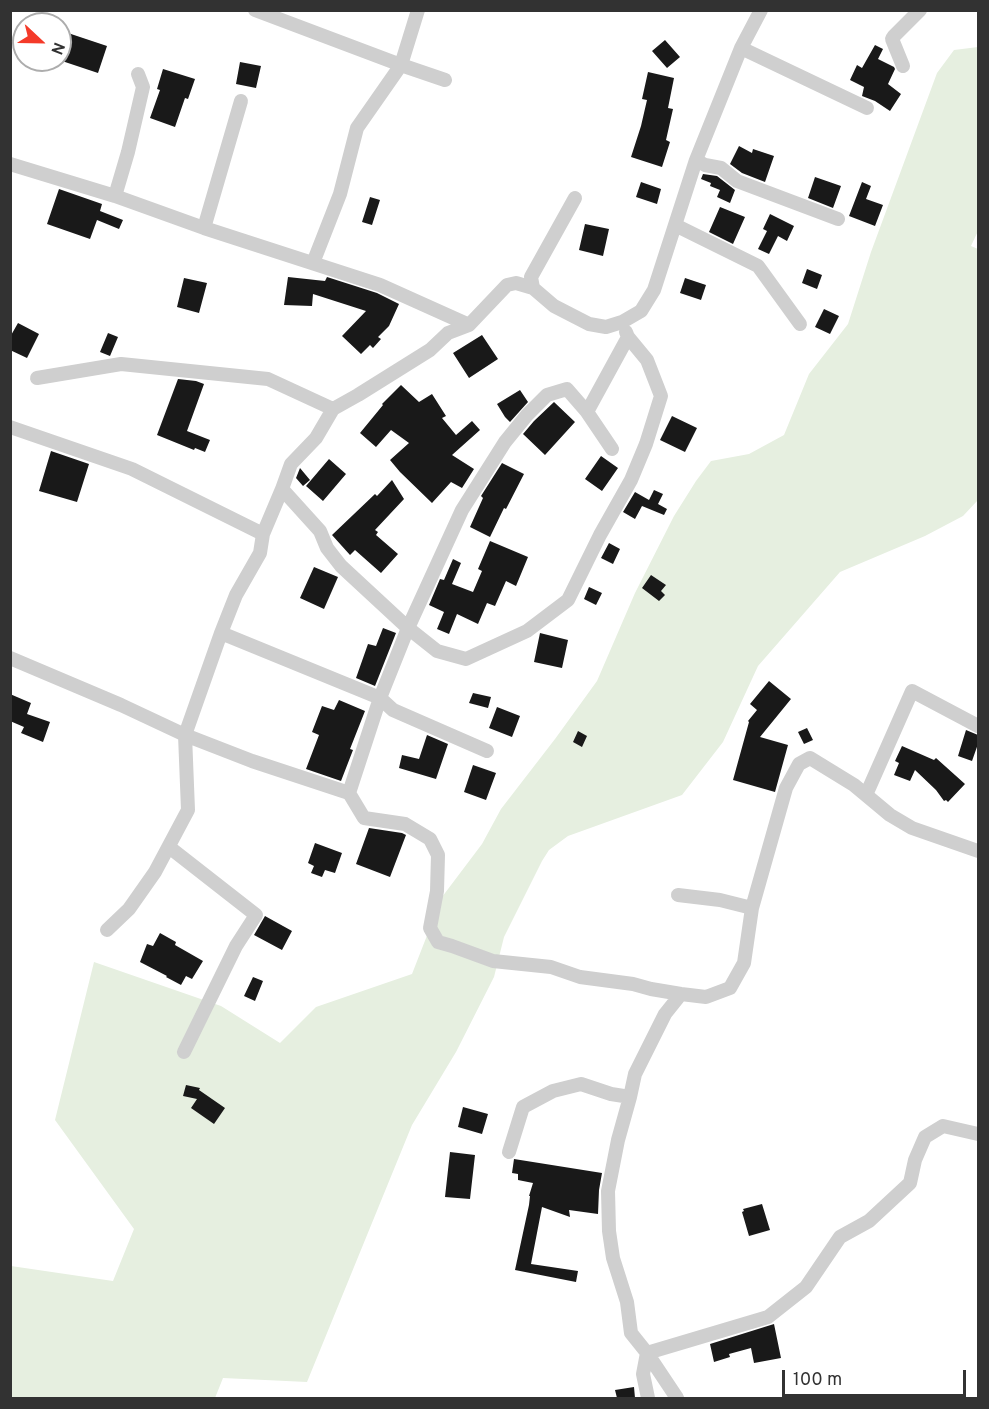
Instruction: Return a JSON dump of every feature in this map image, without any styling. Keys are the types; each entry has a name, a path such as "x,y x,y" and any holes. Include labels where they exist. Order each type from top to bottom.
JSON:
{"street":[{"path":"313,263 340,194 357,128 401,65 418,10"},
{"path":"107,930 129,909 156,872 188,810 185,735 221,633 236,595 260,553 263,534 291,464 316,438 333,409 430,350 448,333 469,326 507,285 516,283 533,288 554,306 589,324 606,327 622,322 641,311 654,290 696,159 741,48 761,10"},
{"path":"903,66 892,39 920,10"},
{"path":"256,11 445,80"},
{"path":"741,48 867,108"},
{"path":"115,195 143,87 138,74"},
{"path":"204,228 241,101"},
{"path":"696,159 705,165 721,168 737,181 838,219"},
{"path":"10,164 115,195 204,228 380,285 469,326"},
{"path":"533,288 531,277 574,198"},
{"path":"675,225 758,266 800,324"},
{"path":"282,489 320,531 327,548 341,566 408,628 437,651 466,659 527,631 568,600 600,535 632,480 661,396 647,360 628,337 622,322"},
{"path":"587,412 628,337"},
{"path":"38,378 121,364 268,379 333,409"},
{"path":"349,793 380,698 408,628 462,510 505,442 547,395 567,389 587,412 612,449"},
{"path":"10,427 132,469 263,534"},
{"path":"221,633 380,698 393,710 487,751"},
{"path":"10,658 185,735 252,761 349,793 364,818 405,824 430,839 438,855 437,891 430,928 438,942 493,961 551,967 580,977 706,997 730,988 744,963 752,908 786,788 799,764 810,758 854,785 890,816 912,828 978,851"},
{"path":"866,795 912,692 978,726"},
{"path":"169,847 256,915 236,946 184,1052"},
{"path":"678,895 720,900 752,908"},
{"path":"651,989 665,1014"},
{"path":"678,1398 631,1333 627,1302 613,1258 609,1231 608,1191 635,1074 665,1014 681,994"},
{"path":"509,1152 523,1107 553,1091 581,1084 611,1094 630,1097"},
{"path":"647,1353 768,1317 806,1287 840,1237 869,1221 910,1183 915,1160 925,1137 943,1126 978,1134"},
{"path":"647,1353 643,1374 648,1398"}],"green space":[{"path":"978,47 978,231 971,246 978,249 978,500 963,516 925,536 840,572 758,666 723,742 682,795 568,836 549,850 504,937 494,977 456,1052 412,1125 307,1382 223,1378 215,1398 11,1398 11,1266 113,1281 134,1229 55,1120 94,962 221,1006 280,1043 316,1007 412,974 442,897 482,844 501,809 597,681 635,593 674,516 696,481 711,461 749,454 784,435 809,374 848,324 871,252 937,73 954,50"}],"building":[{"path":"72,34 107,46 98,73 72,64"},
{"path":"665,40 680,57 667,68 652,51"},
{"path":"875,45 883,49 878,59 895,69 888,84 901,94 890,111 862,96 864,87 850,80 857,65 862,68"},
{"path":"240,62 261,66 256,88 236,84"},
{"path":"163,69 195,79 188,99 185,98 175,127 150,118 160,90 157,89"},
{"path":"648,72 674,78 668,108 673,109 666,140 670,142 662,167 631,157 647,100 642,99"},
{"path":"739,146 752,153 753,149 774,156 765,182 742,173 730,164"},
{"path":"703,174 717,176 735,190 730,203 717,197 720,190 701,179"},
{"path":"815,177 841,186 833,208 808,198"},
{"path":"641,182 661,189 657,204 636,197"},
{"path":"862,182 871,186 866,199 883,205 875,226 849,216"},
{"path":"59,189 102,204 100,211 123,220 119,229 97,220 90,239 47,224"},
{"path":"370,197 380,200 372,225 362,222"},
{"path":"720,207 745,217 733,244 709,232"},
{"path":"770,214 794,226 787,241 778,236 769,254 758,249 767,231 763,229"},
{"path":"585,224 609,229 603,256 579,250"},
{"path":"807,269 822,275 817,289 802,283"},
{"path":"288,277 325,281 327,277 377,293 399,304 389,326 378,337 381,339 373,348 370,345 361,354 342,336 366,311 313,294 312,306 284,305"},
{"path":"184,278 207,283 199,313 177,307"},
{"path":"685,278 706,285 701,300 680,293"},
{"path":"824,309 839,316 830,334 815,327"},
{"path":"18,323 39,334 27,358 10,350 10,337"},
{"path":"108,333 118,337 110,356 100,352"},
{"path":"482,335 498,359 469,378 453,353"},
{"path":"178,379 204,384 187,431 210,440 205,452 157,435"},
{"path":"401,385 419,402 432,394 446,416 442,418 456,435 472,421 480,430 452,455 474,469 462,488 451,482 432,503 390,460 409,443 391,430 376,447 360,433 382,404"},
{"path":"520,390 528,402 510,422 497,404"},
{"path":"554,402 575,422 545,455 523,434"},
{"path":"672,416 697,428 685,452 660,440"},
{"path":"51,451 89,464 77,502 39,491"},
{"path":"601,456 618,468 602,491 585,479"},
{"path":"329,459 346,474 323,501 306,486"},
{"path":"502,463 524,474 490,537 470,527 483,498 481,496"},
{"path":"300,468 310,480 303,486 296,478"},
{"path":"392,480 404,499 375,530 378,532 376,535 398,554 381,573 355,550 350,555 332,535"},
{"path":"654,490 663,494 658,504 667,509 664,515 642,506 635,519 623,512 635,492 649,500"},
{"path":"490,541 528,557 516,586 506,581 495,606 487,603 478,624 457,614 449,634 437,629 444,612 429,605 440,579 444,580 453,559 461,563 452,584 473,592 482,571 478,569"},
{"path":"609,543 620,549 613,564 601,558"},
{"path":"314,567 338,577 324,609 300,598"},
{"path":"651,575 666,585 661,591 665,595 659,601 642,588"},
{"path":"589,587 602,593 596,605 584,599"},
{"path":"383,628 396,633 375,686 356,678 368,644 376,646"},
{"path":"540,633 568,640 562,668 534,662"},
{"path":"769,681 791,699 760,737 788,745 775,792 733,780 748,721 757,710 750,704"},
{"path":"473,693 491,697 488,708 469,703"},
{"path":"10,694 31,703 27,714 50,722 43,742 21,733 24,727 10,721"},
{"path":"339,700 365,711 350,749 353,750 341,781 306,769 319,735 312,732 322,706 334,710"},
{"path":"497,707 520,716 512,737 489,728"},
{"path":"807,728 813,740 804,744 798,732"},
{"path":"966,730 978,735 978,744 972,761 958,756"},
{"path":"578,731 587,736 582,747 573,742"},
{"path":"427,735 448,744 436,779 399,768 402,755 419,759"},
{"path":"902,746 934,760 936,758 965,784 948,802 944,801 915,770 910,781 894,775 899,763 895,761"},
{"path":"473,765 496,773 486,800 464,792"},
{"path":"369,828 406,835 390,877 356,864"},
{"path":"315,843 342,853 335,873 325,870 322,877 311,873 314,866 308,863"},
{"path":"265,916 292,931 282,950 254,935"},
{"path":"160,933 176,942 175,945 203,961 192,979 186,976 181,985 140,962 147,944 153,946"},
{"path":"253,977 263,981 255,1001 244,996"},
{"path":"186,1085 200,1088 199,1090 225,1108 214,1124 191,1108 197,1099 183,1096"},
{"path":"463,1107 488,1114 482,1134 458,1127"},
{"path":"450,1152 475,1155 470,1199 445,1197"},
{"path":"514,1159 602,1173 598,1214 569,1210 570,1217 542,1207 531,1264 578,1271 576,1282 515,1270 533,1183 518,1180 518,1174 512,1173"},
{"path":"762,1204 770,1230 749,1236 743,1209"},
{"path":"774,1324 781,1358 754,1363 751,1348 729,1354 730,1357 714,1362 710,1344"},
{"path":"634,1387 635,1398 617,1398 615,1390"}]}
